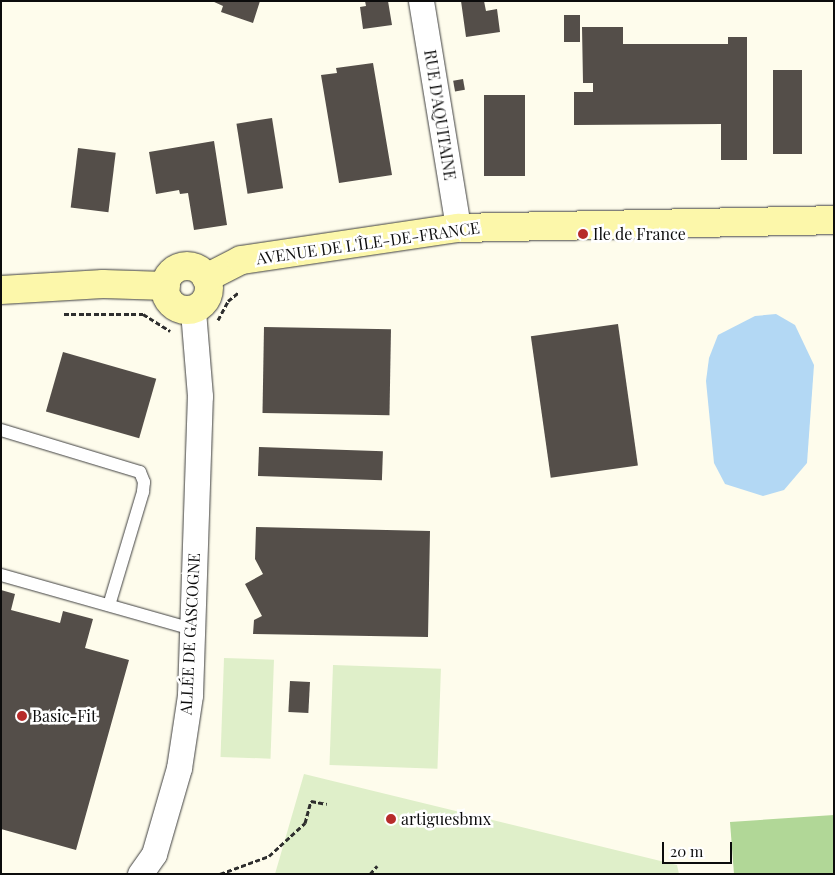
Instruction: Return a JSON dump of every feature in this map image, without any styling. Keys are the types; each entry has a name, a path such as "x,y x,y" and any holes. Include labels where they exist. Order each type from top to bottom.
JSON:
{"street":[{"name":"RUE D'AQUITAINE","path":"421,1 458,228"},
{"name":"AVENUE DE L'ÎLE-DE-FRANCE","path":"206,278 241,260 458,228 834,220"},
{"path":"183,267 196,268 206,278 208,297 195,320 173,305 166,286 171,274 183,267"},
{"path":"1,290 103,284 166,286"},
{"name":"ALLÉE DE GASCOGNE","path":"140,874 154,854 179,768 190,695 200,396 195,320"}],"lane":[{"path":"1,430 140,472 144,482 143,492 109,605"},
{"path":"1,575 192,629"}],"path":[{"path":"57,314 143,314 170,331 195,320 216,325 228,301 246,286"},
{"path":"220,874 269,856 305,823 312,801 327,804"},
{"path":"370,874 377,866"}],"green space":[{"path":"224,658 274,660 271,759 221,757"},
{"path":"333,665 441,669 437,769 330,765"},
{"name":"artiguesbmx","path":"304,774 677,865 679,874 275,874"},
{"path":"834,815 834,874 734,874 730,822"}],"water":[{"path":"776,314 795,325 814,365 807,463 784,490 763,496 725,484 714,463 706,381 709,358 718,335 755,316"}],"building":[{"path":"212,1 260,1 253,23 221,12 223,6"},
{"path":"365,1 388,1 392,25 363,29 360,7 366,6"},
{"path":"461,1 484,1 486,11 497,9 500,32 466,37"},
{"path":"564,15 580,15 580,42 564,42"},
{"path":"582,27 623,27 623,44 728,44 728,37 747,37 747,160 721,160 721,124 574,125 574,92 593,92 593,83 583,83"},
{"path":"373,63 392,175 339,183 321,75 337,73 336,68"},
{"path":"773,70 802,70 802,154 773,154"},
{"path":"463,79 465,90 455,92 453,81"},
{"path":"484,95 525,95 525,176 484,176"},
{"path":"272,118 283,188 248,194 236,124"},
{"path":"214,141 227,225 194,230 188,193 180,194 179,190 156,194 149,152"},
{"path":"78,148 116,153 108,212 71,208"},
{"path":"618,324 638,466 551,478 531,336"},
{"path":"264,327 391,329 389,415 262,413"},
{"path":"63,352 156,379 139,438 46,412"},
{"path":"259,447 383,451 382,480 258,476"},
{"path":"256,527 430,531 428,637 253,634 254,620 262,616 245,584 263,574 255,559"},
{"path":"1,590 15,594 11,610 60,623 63,611 93,619 85,648 129,660 76,850 1,829"},
{"path":"290,681 310,682 308,713 288,712"}],"place":[{"name":"Ile de France","path":"583,234"},
{"name":"Basic-Fit","path":"22,716"},
{"name":"artiguesbmx","path":"391,819"}]}
